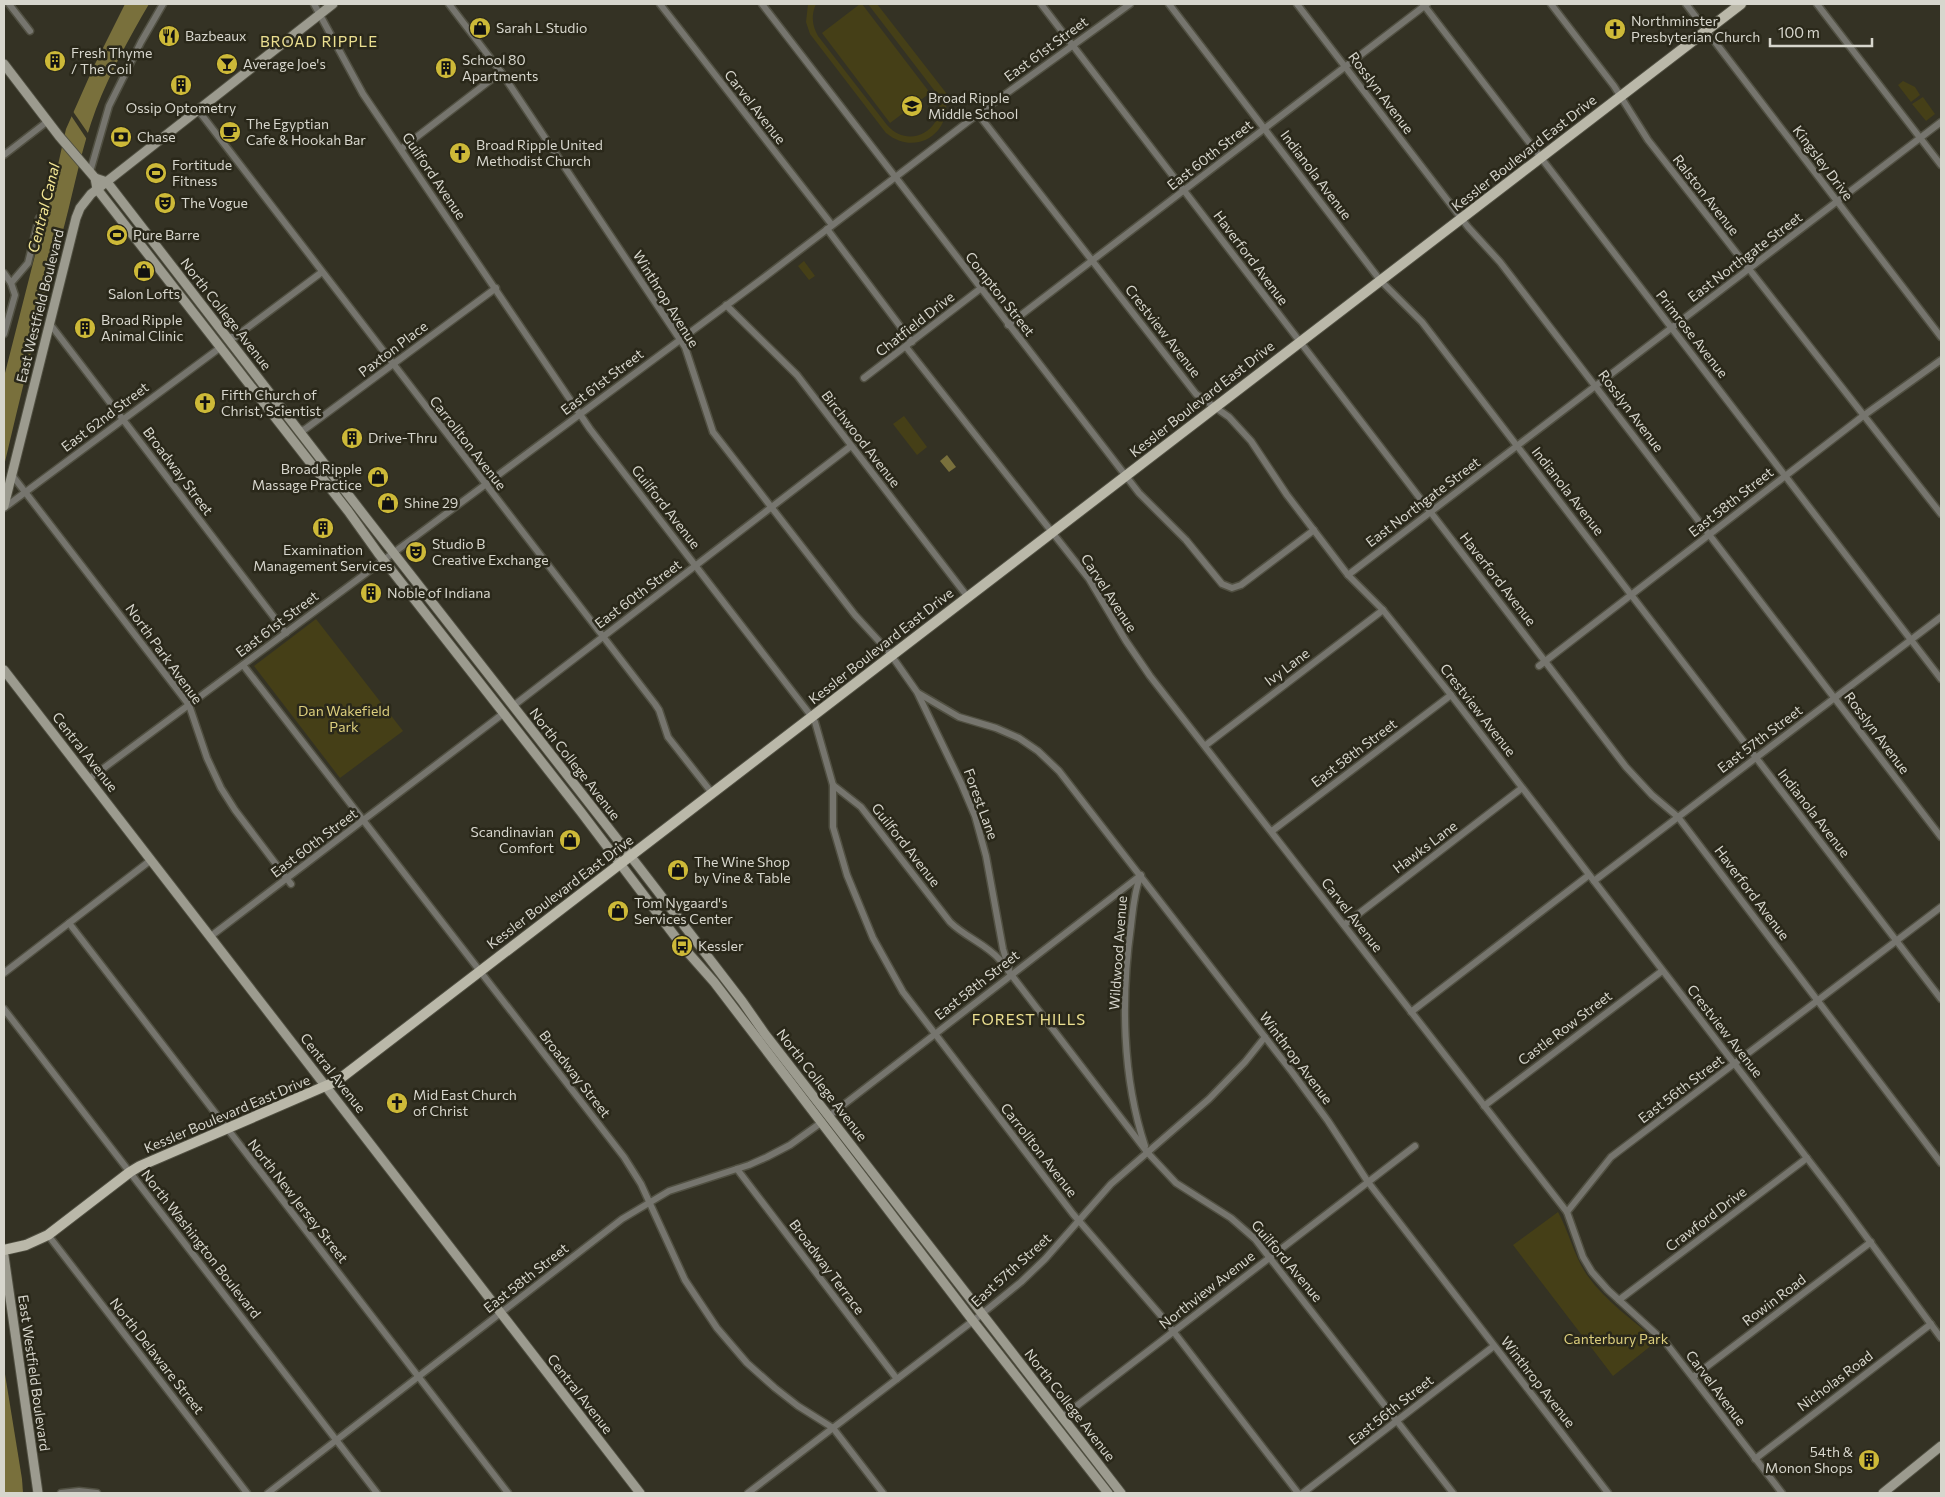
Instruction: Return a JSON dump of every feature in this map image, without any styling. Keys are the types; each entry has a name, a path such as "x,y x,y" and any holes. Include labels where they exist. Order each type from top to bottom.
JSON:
{"main road":[{"name":"East Westfield Boulevard","path":"4,507 76,218 83,203 98,189 333,4"},
{"name":"Kessler Boulevard East Drive","path":"4,1250 26,1246 48,1235 130,1172 337,1081 1740,4"},
{"name":"North College Avenue","path":"4,64 59,136 90,172 98,189 682,946 714,982 826,1119 982,1314 1120,1493"},
{"path":"90,172 107,182"},
{"name":"North College Avenue","path":"107,182 630,856 826,1119 973,1321 1106,1493"},
{"name":"Central Avenue","path":"4,670 640,1493"},
{"name":"East Westfield Boulevard","path":"4,1256 38,1493"},
{"path":"1883,1493 1941,1446"}],"street":[{"path":"9,4 30,31"},
{"path":"90,172 110,106 141,42 163,4"},
{"name":"Guilford Avenue","path":"314,4 363,94 496,288 580,415 812,717 833,785 861,807 950,922 992,952 1147,1152 1176,1183 1241,1225 1270,1257 1453,1493"},
{"name":"Winthrop Avenue","path":"449,4 501,72 685,347 713,432 857,618 891,655"},
{"name":"Carvel Avenue","path":"660,4 829,227 912,342"},
{"name":"Compton Street","path":"762,4 894,178 1125,475 1149,505 1197,552 1220,582 1230,588 1241,586 1314,530"},
{"name":"Haverford Avenue","path":"1041,4 1632,774 1652,795 1678,817 1941,1163"},
{"name":"East 61st Street","path":"89,779 580,415 978,114 1130,4"},
{"name":"Indianola Avenue","path":"1169,4 1380,280 1420,319 1941,999"},
{"name":"Rosslyn Avenue","path":"1297,4 1461,218 1496,257 1596,386 1941,837"},
{"name":"East 60th Street","path":"1008,325 1425,4"},
{"name":"Primrose Avenue","path":"1425,4 1941,679"},
{"name":"Ralston Avenue","path":"1551,4 1621,96 1648,140 1941,514"},
{"name":"Kingsley Drive","path":"1686,4 1941,337"},
{"path":"1817,4 1941,165"},
{"path":"401,149 501,72"},
{"name":"Carrollton Avenue","path":"198,110 657,707 668,737 712,794"},
{"name":"Crestview Avenue","path":"978,114 1196,394 1229,417 1243,431 1348,575 1383,610 1451,695 1807,1158 1941,1338"},
{"path":"4,155 48,122"},
{"name":"East Northgate Street","path":"1348,575 1941,122"},
{"path":"11,283 28,263 39,218"},
{"path":"231,340 322,272"},
{"path":"4,273 11,283 15,295 4,334"},
{"name":"Paxton Place","path":"302,432 496,288"},
{"name":"Chatfield Drive","path":"864,378 980,289"},
{"name":"Birchwood Avenue","path":"726,305 793,371 967,596"},
{"name":"Broadway Street","path":"50,324 286,633"},
{"name":"East 62nd Street","path":"4,507 221,347"},
{"name":"Carvel Avenue","path":"906,347 1089,579 1142,665 1567,1212 1585,1261 1600,1282 1664,1340 1782,1493"},
{"name":"East 58th Street","path":"1539,666 1785,475 1941,360"},
{"name":"East 60th Street","path":"513,706 851,446"},
{"name":"North Park Avenue","path":"12,475 189,705 207,758 221,788 235,810 290,881"},
{"name":"Ivy Lane","path":"1206,745 1383,610"},
{"name":"East 57th Street","path":"1594,881 1941,617"},
{"name":"Forest Lane","path":"891,655 917,692 961,782 975,816 986,856 1003,949 1011,975"},
{"name":"Broadway Street","path":"242,665 624,1157 641,1184 685,1280 728,1342 778,1391 833,1428 883,1493"},
{"name":"Winthrop Avenue","path":"917,692 954,715 1002,730 1038,751 1063,776 1319,1108 1368,1182 1606,1491"},
{"name":"East 58th Street","path":"1272,831 1451,695"},
{"name":"East 60th Street","path":"211,936 290,881 504,713"},
{"name":"Carrollton Avenue","path":"833,785 832,827 842,860 859,908 894,976 934,1034 1079,1221 1173,1332 1298,1493"},
{"name":"Hawks Lane","path":"1344,925 1522,788"},
{"path":"4,973 151,860"},
{"name":"East 58th Street","path":"268,1493 622,1219 649,1202 681,1187 756,1163 787,1147 826,1119 1141,875"},
{"name":"Wildwood Avenue","path":"1141,875 1136,887 1129,941 1126,1007 1128,1057 1134,1102 1147,1152"},
{"path":"1411,1012 1589,875"},
{"name":"East 56th Street","path":"1567,1212 1611,1157 1941,907"},
{"name":"North New Jersey Street","path":"69,923 508,1493"},
{"name":"Castle Row Street","path":"1484,1106 1662,971"},
{"name":"North Washington Boulevard","path":"4,1009 378,1493"},
{"name":"East 57th Street","path":"748,1493 982,1314 1045,1259 1111,1184 1209,1099 1245,1062 1265,1037"},
{"name":"Northview Avenue","path":"1061,1418 1415,1146"},
{"name":"Crawford Drive","path":"1619,1300 1807,1158"},
{"name":"Broadway Terrace","path":"737,1169 897,1379"},
{"name":"North Delaware Street","path":"48,1235 247,1493"},
{"name":"Rowin Road","path":"1692,1377 1870,1242"},
{"name":"Nicholas Road","path":"1755,1459 1931,1324"},
{"name":"East 56th Street","path":"1302,1493 1494,1346"},
{"path":"61,1493 82,1491 97,1493"},
{"path":"1596,1493 1606,1491"}],"green space":[{"path":"808,4 816,4 813,20 818,36 887,125 897,133 908,136 918,135 927,131 935,123 939,113 939,102 934,90 868,4 877,4 950,98 946,100 946,113 942,124 936,132 928,139 908,143 897,140 886,133 810,34 806,22"},
{"path":"862,4 930,93 890,123 822,33"},
{"path":"1903,81 1915,87 1920,95 1911,102 1898,85"},
{"path":"1923,97 1935,114 1926,121 1912,104"},
{"path":"804,261 815,276 809,280 798,266"},
{"path":"904,416 927,447 917,455 893,424"},
{"name":"Dan Wakefield Park","path":"316,619 403,731 340,778 254,666"},
{"name":"Canterbury Park","path":"1558,1212 1587,1275 1611,1302 1657,1341 1613,1376 1513,1245"}],"shaded area":[{"name":"Central Canal","path":"125,4 149,4 114,69 91,123 41,314 4,466 4,377 47,214 66,129 94,66"},
{"path":"947,455 956,467 949,472 940,461"},
{"path":"4,1368 22,1479 23,1493 4,1493"}],"pier":[{"path":"72,110 90,136 88,141 70,114"}],"place":[{"name":"Sarah L Studio","path":"480,28"},
{"name":"Northminster Presbyterian Church","path":"1615,29"},
{"name":"Bazbeaux","path":"169,36"},
{"name":"Fresh Thyme / The Coil","path":"55,61"},
{"name":"Average Joe's","path":"227,64"},
{"name":"School 80 Apartments","path":"446,68"},
{"name":"Ossip Optometry","path":"181,85"},
{"name":"Broad Ripple Middle School","path":"912,106"},
{"name":"The Egyptian Cafe & Hookah Bar","path":"230,132"},
{"name":"Chase","path":"121,137"},
{"name":"Broad Ripple United Methodist Church","path":"460,153"},
{"name":"Fortitude Fitness","path":"156,173"},
{"name":"The Vogue","path":"165,203"},
{"name":"Pure Barre","path":"117,235"},
{"name":"Salon Lofts","path":"144,271"},
{"name":"Broad Ripple Animal Clinic","path":"85,328"},
{"name":"Fifth Church of Christ, Scientist","path":"205,403"},
{"name":"Drive-Thru","path":"352,438"},
{"name":"Broad Ripple Massage Practice","path":"378,477"},
{"name":"Shine 29","path":"388,503"},
{"name":"Examination Management Services","path":"323,528"},
{"name":"Studio B Creative Exchange","path":"416,552"},
{"name":"Noble of Indiana","path":"371,593"},
{"name":"Scandinavian Comfort","path":"570,840"},
{"name":"The Wine Shop by Vine & Table","path":"678,870"},
{"name":"Tom Nygaard's Services Center","path":"618,911"},
{"name":"Kessler","path":"682,946"},
{"name":"Mid East Church of Christ","path":"397,1103"},
{"name":"54th & Monon Shops","path":"1869,1460"}],"district":[{"name":"BROAD RIPPLE","path":"319,42"},
{"name":"FOREST HILLS","path":"1029,1020"}]}
